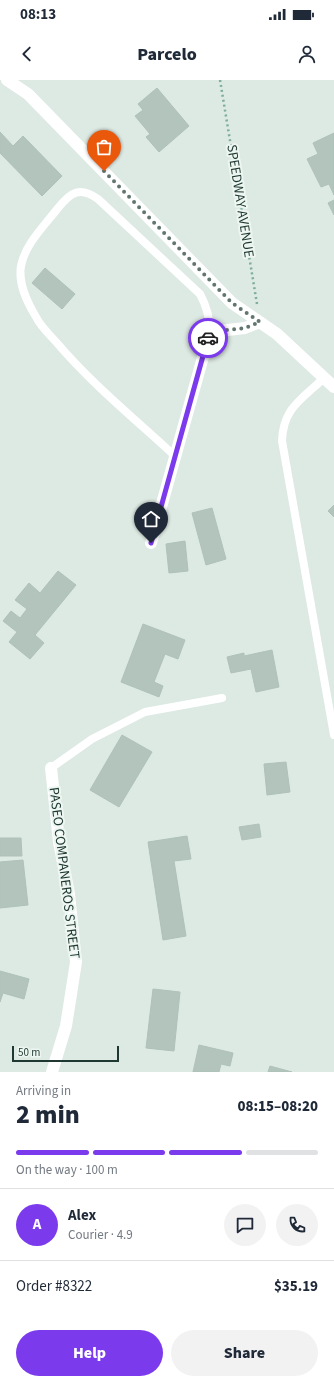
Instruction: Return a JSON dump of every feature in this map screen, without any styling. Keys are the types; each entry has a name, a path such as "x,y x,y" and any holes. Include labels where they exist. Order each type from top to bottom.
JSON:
{"street":[{"path":"8,80 28,94 232,303 277,334 334,387"},
{"path":"151,543 210,332 245,328 260,322"},
{"name":"PASEO COMPANEROS STREET","path":"51,768 59,842 69,894 76,962 66,1026 52,1072"}],"lane":[{"path":"175,456 74,363 36,319 22,287 21,268 23,258 30,245 61,205 72,194 80,191 88,191 200,294 206,305 210,320 210,332"},
{"path":"324,378 289,411 285,420 282,441 334,735"},
{"path":"51,768 96,737 145,712 222,698"}],"path":[{"name":"SPEEDWAY AVENUE","path":"220,80 260,322"}],"building":[{"path":"157,88 189,126 159,152 146,137 150,134 135,116 143,110 138,104"},
{"path":"0,132 13,146 23,136 62,176 42,196 0,153"},
{"path":"334,133 334,195 329,184 321,187 307,159 318,154 313,143"},
{"path":"334,200 334,215 328,203"},
{"path":"45,268 75,294 62,309 32,283"},
{"path":"334,505 334,517 328,511"},
{"path":"212,508 226,559 206,565 192,513"},
{"path":"185,541 188,571 169,573 166,544"},
{"path":"58,571 76,585 35,635 44,643 30,659 9,642 17,632 3,621 11,611 20,618 27,609 15,600 29,583 40,593"},
{"path":"143,624 185,640 178,659 165,654 154,682 163,686 159,697 121,682"},
{"path":"272,650 279,687 256,692 251,669 231,673 227,657 244,653 244,656"},
{"path":"122,735 152,752 119,807 90,790"},
{"path":"286,762 290,792 267,795 264,764"},
{"path":"259,824 261,837 242,840 239,827"},
{"path":"187,836 191,859 174,861 186,936 163,940 148,842"},
{"path":"0,838 21,838 22,856 0,856"},
{"path":"23,860 28,905 0,908 0,862"},
{"path":"0,971 29,979 24,999 3,993 0,1002"},
{"path":"153,989 180,992 174,1051 146,1048"},
{"path":"199,1045 233,1053 230,1066 221,1064 219,1072 193,1072"},
{"path":"270,1066 292,1072 268,1072"}],"way so far":[{"path":"104,171 232,303 260,322 245,328 210,332 208,338"}],"route":[{"path":"151,543 208,338"}]}
